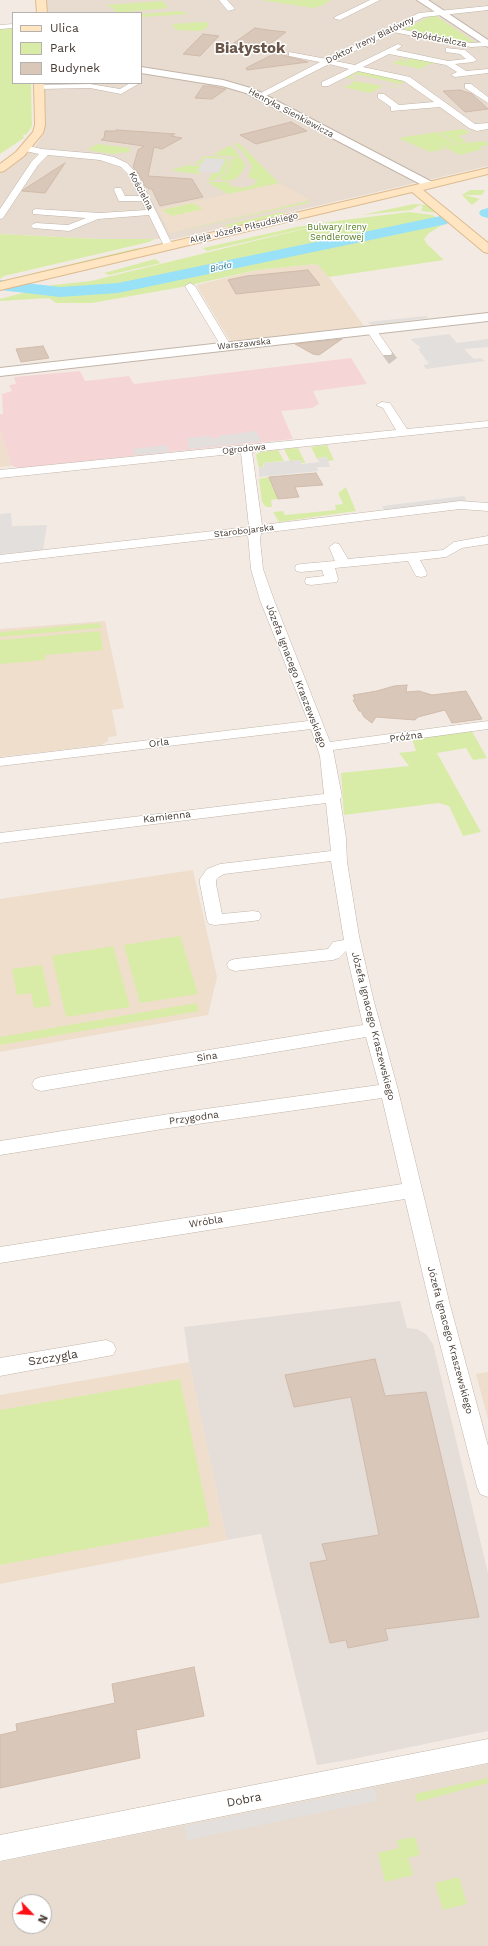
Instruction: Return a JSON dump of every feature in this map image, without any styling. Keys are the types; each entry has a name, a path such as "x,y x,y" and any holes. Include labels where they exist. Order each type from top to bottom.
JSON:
{"main road":[{"path":"32,0 32,12"},
{"path":"41,0 42,12"},
{"path":"0,168 20,154 36,136 40,126 39,85"},
{"path":"0,160 24,148"},
{"name":"Aleja Józefa Piłsudskiego","path":"1,290 36,284 430,191 488,171"},
{"name":"Aleja Józefa Piłsudskiego","path":"1,290 19,281 168,246 488,180"},
{"name":"Henryka Sienkiewicza","path":"430,191 452,219 488,249"}],"street":[{"path":"224,0 231,9"},
{"path":"337,18 376,0"},
{"path":"422,0 488,44"},
{"name":"Doktor Ireny Białówny","path":"259,96 422,15 488,8"},
{"path":"0,27 12,26"},
{"name":"Spółdzielcza","path":"391,30 471,45 488,44"},
{"path":"325,84 420,36"},
{"path":"388,51 448,63 473,60 462,52 449,50"},
{"path":"292,54 407,79 469,124 478,128 488,126"},
{"path":"448,63 465,74"},
{"name":"Henryka Sienkiewicza","path":"142,70 223,83 241,88 259,96 388,165 430,191"},
{"path":"142,79 153,72"},
{"path":"455,76 488,72"},
{"path":"39,85 90,86 121,92 134,84"},
{"path":"468,86 488,101"},
{"path":"381,96 396,108 442,104"},
{"name":"Kościelna","path":"24,148 46,152 100,157 121,163 134,174 168,246"},
{"path":"0,216 36,163 46,152"},
{"path":"118,190 122,199 146,198"},
{"path":"84,204 88,216"},
{"path":"36,212 100,216 152,212"},
{"path":"36,226 69,228 100,216"},
{"path":"190,286 226,346"},
{"name":"Warszawska","path":"0,372 488,316"},
{"path":"371,330 387,354"},
{"path":"382,405 386,405 404,433"},
{"name":"Ogrodowa","path":"0,474 488,424"},
{"name":"Józefa Ignacego Kraszewskiego","path":"246,449 256,529 254,540 262,586 317,724 324,747 334,797 339,855 353,945 372,1030 389,1090 440,1305 488,1486"},
{"name":"Starobojarska","path":"0,560 460,505 488,507"},
{"path":"301,568 446,553 458,545 488,540"},
{"path":"334,547 343,563"},
{"path":"412,557 420,573"},
{"path":"311,581 332,580 327,565"},
{"name":"Orla","path":"0,762 317,724"},
{"name":"Próżna","path":"324,747 488,725"},
{"name":"Kamienna","path":"0,838 334,797"},
{"path":"253,916 215,920 208,884 208,879 213,873 220,869 339,855"},
{"path":"235,965 333,954 339,946 353,945"},
{"name":"Sina","path":"41,1084 372,1030"},
{"name":"Przygodna","path":"0,1148 177,1120 389,1090"},
{"name":"Wróbla","path":"0,1255 413,1190"},
{"name":"Szczygla","path":"0,1366 106,1349"},
{"name":"Dobra","path":"0,1848 488,1751"}],"shaded area":[{"path":"43,0 488,0 488,166 175,239 98,239 0,234 0,170 28,153 43,135 46,116 43,84 142,84 142,12 45,12"},
{"path":"205,158 226,159 219,173 197,172"},
{"path":"279,183 310,200 170,233 158,209"},
{"path":"317,264 329,277 364,326 230,341 197,285 257,270"},
{"path":"426,316 429,318 371,325 368,322"},
{"path":"449,334 457,343 488,339 488,347 464,349 474,359 480,358 485,361 426,369 423,365 429,364 418,349 421,348 410,339"},
{"path":"351,358 367,384 313,391 319,404 312,408 281,411 293,439 18,468 12,466 0,430 0,414 3,414 2,394 12,391 9,385 16,384 14,377 80,371 85,381 129,376 134,384"},
{"path":"0,430 12,466 0,467"},
{"path":"256,431 262,441 189,449 187,438 211,436 212,439 218,438 218,436"},
{"path":"167,445 169,452 135,455 133,449"},
{"path":"327,457 330,467 317,467 318,471 259,477 259,468 264,467 263,463 300,460 302,464 319,462 318,458"},
{"path":"464,496 467,501 385,511 382,506"},
{"path":"11,513 12,526 47,525 43,550 0,554 0,514"},
{"path":"105,621 124,708 112,710 117,736 108,737 108,741 101,745 0,757 0,629"},
{"path":"193,870 217,977 208,1015 0,1052 0,899"},
{"path":"400,1301 407,1328 417,1329 426,1334 433,1344 488,1573 488,1731 317,1765 261,1534 227,1540 189,1362 184,1327"},
{"path":"189,1362 227,1540 0,1584 0,1395"},
{"path":"488,1372 488,1419 476,1374"},
{"path":"488,1764 488,1946 0,1946 0,1862"},
{"path":"374,1788 377,1801 187,1840 184,1826"}],"green space":[{"path":"260,0 331,0 314,8"},
{"path":"163,1 168,8 115,12 113,8 105,5"},
{"path":"180,11 190,14 142,17 142,14"},
{"path":"431,16 436,16 476,43 469,44 401,31"},
{"path":"208,23 208,26 204,30 197,31 176,30 172,24"},
{"path":"12,28 12,84 31,84 32,126 27,134 23,135 24,138 0,154 0,29"},
{"path":"412,57 442,63 430,64 420,69 407,66 409,64 405,66 392,63 408,58 402,61 406,62"},
{"path":"356,70 405,81 395,88 387,86 395,87 400,84 356,74 350,77 356,78 354,79 344,78"},
{"path":"355,81 383,86 370,93 343,87 353,84 351,83"},
{"path":"464,129 470,133 458,136 467,142 457,144 439,132"},
{"path":"437,132 455,144 440,146 445,149 430,152 398,138"},
{"path":"483,141 488,143 488,145 479,147 483,149 460,155 442,146"},
{"path":"238,143 279,183 228,194 207,182 229,182 230,186 242,188 251,186 255,184 255,182 259,181 248,177 252,166 243,152 234,144"},
{"path":"97,144 130,149 128,154 126,152 113,154 87,150"},
{"path":"229,146 233,147 245,164 245,168 237,178 230,181 221,180 218,178 227,173 232,159 238,157 213,155"},
{"path":"212,156 230,159 225,173 217,177 216,180 208,181 212,173 219,173 205,158 202,164 193,163 202,160 202,157"},
{"path":"189,165 201,166 198,172 203,172 199,174 172,171 174,169"},
{"path":"470,190 485,190 482,195 465,195 480,199 472,205 462,195"},
{"path":"310,200 308,203 170,233 304,202"},
{"path":"193,203 203,209 172,216 162,210"},
{"path":"414,204 426,205 438,213 421,211 423,207 420,205 411,210 361,215"},
{"path":"282,212 285,214 252,223 228,227 225,225"},
{"name":"Bulwary Ireny Sendlerowej","path":"409,212 433,215 444,224 429,233 424,239 427,244 444,260 329,277 317,264 257,270 182,287 92,303 56,303 49,298 0,301 0,299 53,285 91,281 336,221"},
{"path":"336,221 207,251 203,248 297,227"},
{"path":"0,234 98,239 155,239 149,242 4,276 0,279"},
{"path":"137,248 142,249 34,274 34,273"},
{"path":"155,259 161,263 109,275 104,273"},
{"path":"327,445 334,460 328,461 327,457 318,458 318,461 311,447"},
{"path":"298,448 305,463 301,463 300,460 290,461 284,449"},
{"path":"278,450 284,461 263,463 263,467 259,468 256,455 260,452"},
{"path":"269,477 278,499 271,500 272,507 266,507 262,502 259,479"},
{"path":"346,487 356,511 279,522 273,512 283,511 285,515 336,510 335,505 343,504 338,493"},
{"path":"100,623 101,628 0,637 0,632"},
{"path":"100,631 103,650 45,655 45,660 0,664 0,640"},
{"path":"470,728 487,758 473,760 466,748 437,753 481,832 463,836 449,806 439,803 344,815 341,773 409,766 399,753 416,751 411,736"},
{"path":"180,936 198,994 140,1003 124,945"},
{"path":"113,946 130,1007 66,1017 52,956"},
{"path":"42,965 51,1006 34,1008 31,993 17,995 12,969"},
{"path":"196,1003 199,1011 0,1045 0,1037"},
{"path":"180,1379 210,1526 0,1565 0,1410"},
{"path":"488,1778 488,1783 417,1802 415,1794"},
{"path":"415,1837 420,1855 408,1858 413,1875 385,1882 378,1853 399,1848 397,1840"},
{"path":"459,1877 467,1904 443,1910 435,1883"}],"building":[{"path":"255,28 286,32 263,49 231,45"},
{"path":"203,34 219,36 200,56 183,54"},
{"path":"276,53 308,62 247,70 246,68"},
{"path":"203,86 226,89 212,99 195,98"},
{"path":"460,90 472,94 488,109 465,112 443,91"},
{"path":"291,122 307,131 256,144 240,135"},
{"path":"117,130 175,134 171,136 182,138 162,149 154,147 148,176 192,179 203,197 160,206 152,189 145,186 139,174 133,167 138,150 144,146 101,140 104,138 105,131"},
{"path":"65,163 45,193 22,191 23,190"},
{"path":"308,270 320,285 236,294 228,280 247,276"},
{"path":"342,339 319,355 313,354 295,344"},
{"path":"43,346 49,358 21,362 16,349"},
{"path":"316,473 323,485 295,487 299,497 278,499 269,477"},
{"path":"407,685 406,692 419,691 432,695 466,691 482,719 452,723 445,710 418,717 415,720 376,717 372,723 364,717 361,711 359,711 353,700 355,700 353,695 377,691 394,686"},
{"path":"375,1359 385,1396 426,1392 479,1617 385,1629 388,1640 348,1648 346,1640 330,1643 310,1563 327,1560 322,1544 379,1535 351,1397 294,1407 285,1375"},
{"path":"194,1667 204,1716 136,1730 140,1758 0,1788 0,1735 17,1731 16,1724 115,1703 112,1684"}],"waterway":[{"name":"Biała","path":"0,285 60,292 118,288 441,221"}],"tunnel":[{"path":"387,353 393,361"}],"district":[{"name":"Białystok","path":"250,49"}]}
